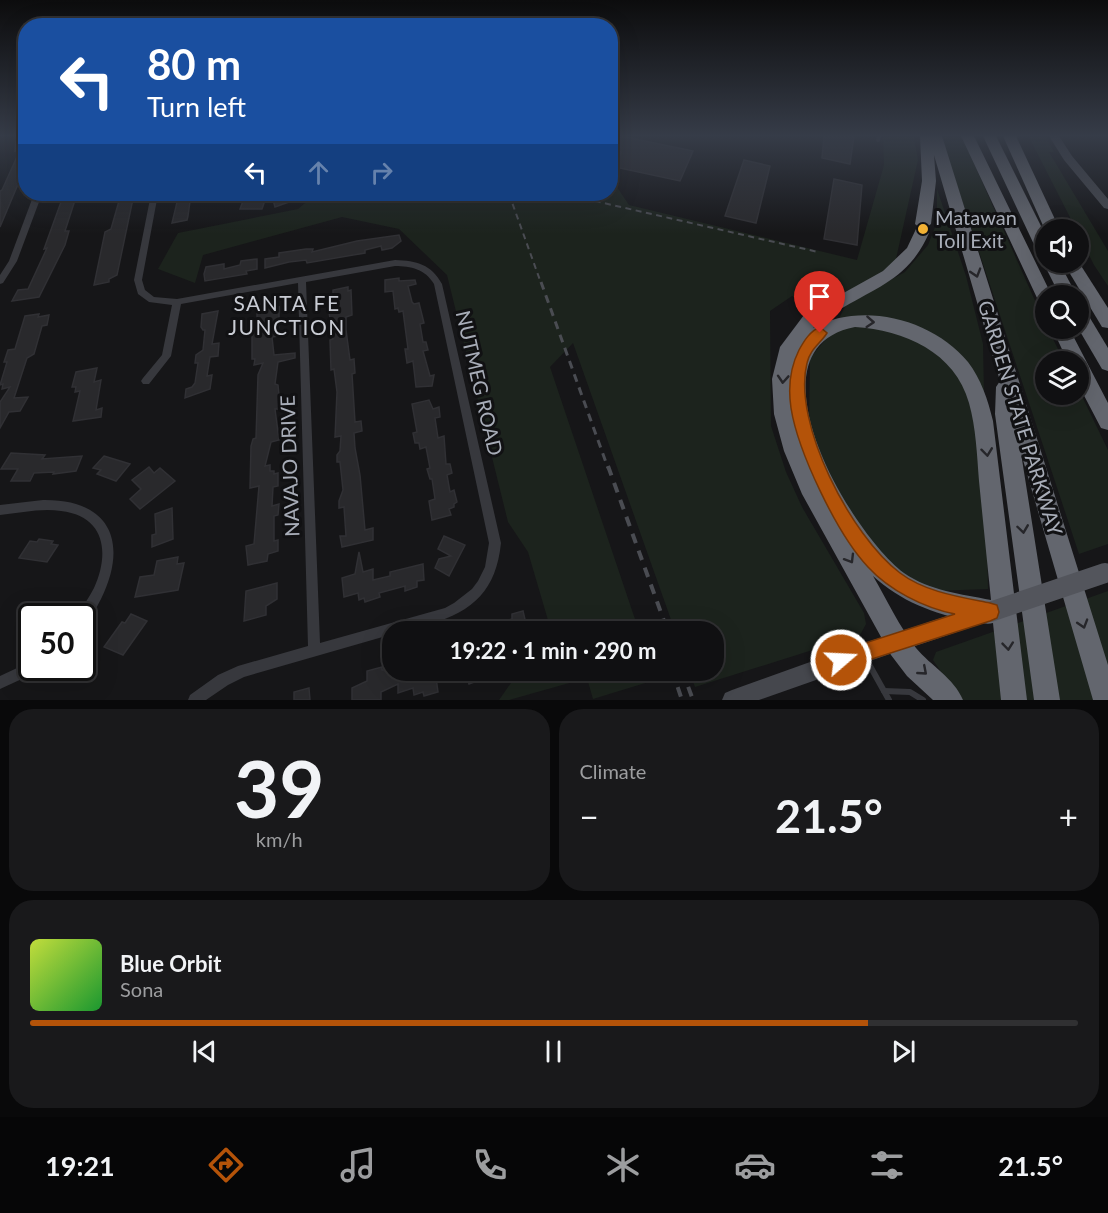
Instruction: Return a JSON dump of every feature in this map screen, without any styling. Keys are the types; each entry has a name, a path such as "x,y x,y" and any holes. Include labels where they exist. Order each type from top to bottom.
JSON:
{"highway":[{"path":"928,169 929,181 922,228 912,252 898,269 825,309 803,327 788,352 782,382 783,405 789,431 806,479 825,518 897,642 912,662 942,689 950,700"},
{"name":"GARDEN STATE PARKWAY","path":"945,169 1106,700"},
{"path":"983,169 1039,285"},
{"path":"1005,169 1035,230"},
{"path":"1025,169 1048,219"},
{"path":"1078,273 1108,322"},
{"path":"990,612 942,602 895,580 872,560 841,514 812,455 802,422 797,393 798,370 804,351 814,338 828,328 848,322 869,321 907,329 946,352 972,386 983,421 1014,700"},
{"path":"1089,331 1108,364"},
{"path":"1005,367 1005,414 1047,700"},
{"path":"1089,385 1108,422"}],"main road":[{"path":"897,642 1106,573"}],"street":[{"path":"1077,169 1106,203"},
{"path":"0,281 13,261 35,201"},
{"name":"NUTMEG ROAD","path":"153,201 138,286 144,296 152,300 177,302 395,263 424,268 436,279 495,543 494,561 485,583 462,606 447,613 243,671 223,680 195,700"},
{"name":"NAVAJO DRIVE","path":"302,279 314,651"},
{"path":"146,381 166,356 177,302"},
{"path":"0,510 48,506 69,507 81,510 96,520 105,533 108,546 108,567 93,603"},
{"path":"732,700 863,652 897,642"},
{"path":"0,683 18,674"}],"lane":[{"path":"863,652 889,700"},
{"path":"884,691 902,690 919,696 923,700"}],"shaded area":[{"path":"883,169 916,169 894,268 820,312 792,296 770,311 771,426 786,472 802,507 864,613 866,624 860,635 724,678 724,621 671,621 573,343 550,367 636,621 548,621 528,552 508,522 447,275 399,229 342,217 203,255 195,283 158,269 178,233 298,209 308,201 618,201 618,188 629,205 857,260"},
{"path":"951,169 976,169 1035,301 1035,339 1053,339 1059,351 1035,351 1035,405 1086,405 1108,450 1108,544 1079,554"},
{"path":"1045,169 1059,169 1089,219 1071,219"},
{"path":"937,189 966,276 983,344 988,589 934,591 893,572 850,519 809,427 810,358 833,331 846,304 905,272 928,245 937,222"},
{"path":"1089,219 1108,251 1108,286 1089,255"},
{"path":"1108,591 1108,700 960,700 933,660 936,652"},
{"path":"512,681 576,681 509,700 499,700"},
{"path":"588,681 652,681 593,699"},
{"path":"693,681 714,681 695,687"}],"building":[{"path":"12,169 18,169 18,184 0,227 0,191"},
{"path":"623,169 685,169 680,181"},
{"path":"741,169 769,169 756,223 725,216"},
{"path":"834,179 862,185 857,245 824,239"},
{"path":"75,201 65,231 69,231 65,245 39,297 12,301 18,290 28,289 47,248 44,249 61,202"},
{"path":"119,201 133,201 117,275 109,279 109,282 94,285 105,232 111,229"},
{"path":"177,201 190,201 187,220 172,223"},
{"path":"243,201 265,201 262,209 240,209"},
{"path":"273,201 292,201 275,207"},
{"path":"399,235 401,241 392,248 382,250 381,246 365,250 365,253 307,263 306,260 289,262 265,268 265,259 279,257 279,253 306,249 313,249 312,252 357,241"},
{"path":"257,259 257,269 246,271 247,274 205,281 206,267 224,264 224,269 240,265 241,261"},
{"path":"399,278 399,281 415,280 416,284 408,286 412,302 419,303 424,323 420,324 423,342 426,342 428,350 423,351 430,376 434,375 432,386 416,387 413,361 407,363 405,349 408,349 403,311 399,312 398,308 395,309 393,291 385,292 385,280"},
{"path":"348,287 348,291 351,290 352,315 346,317 346,330 350,360 354,359 355,373 352,374 355,422 361,421 362,431 354,433 355,448 365,530 373,528 373,540 342,547 340,536 346,536 344,507 339,508 343,490 340,462 337,462 341,436 335,437 337,392 334,369 331,370 330,340 333,339 327,298 333,297 333,290"},
{"path":"272,302 273,308 279,307 278,336 272,337 274,355 295,353 295,358 278,362 275,384 278,385 279,395 278,409 275,409 279,440 271,442 265,466 270,465 270,471 274,471 274,474 278,473 278,486 273,487 272,506 279,504 278,515 274,516 274,541 278,540 278,551 268,554 267,561 248,565 246,546 254,544 259,486 250,488 251,446 253,439 256,438 258,375 263,363 254,365 255,359 252,359 252,330 255,329 257,323 257,305"},
{"path":"218,311 212,344 219,343 218,356 210,357 207,376 212,375 210,389 185,398 186,389 195,383 198,363 195,363 196,355 203,350 205,330 201,327 202,314"},
{"path":"39,314 38,317 49,315 47,325 42,326 34,354 27,358 14,398 28,397 20,411 9,412 0,428 0,402 10,387 2,389 3,384 0,385 8,350 15,349 25,316"},
{"path":"97,368 94,382 101,380 96,410 102,408 101,417 73,421 80,391 75,392 76,387 72,387 76,372"},
{"path":"429,400 433,409 439,407 440,417 435,418 438,438 444,436 446,464 450,464 452,473 447,475 450,492 454,490 457,502 449,509 451,515 432,520 429,501 435,499 432,479 427,469 430,468 426,447 420,449 419,443 415,443 413,433 417,432 412,404"},
{"path":"11,453 45,455 42,459 82,456 76,471 53,474 54,472 34,473 30,481 11,481 18,469 1,469"},
{"path":"104,456 130,464 116,481 97,474 101,470 93,468"},
{"path":"149,467 154,473 160,468 175,481 140,509 130,499 141,489 132,480"},
{"path":"172,508 173,539 152,547 152,535 156,534 155,514"},
{"path":"444,536 465,545 449,576 435,568 439,559 451,556 438,549"},
{"path":"39,539 53,541 51,544 58,545 47,562 19,558 30,541 37,542"},
{"path":"359,552 363,572 373,569 373,580 390,576 390,572 423,564 424,580 417,581 417,587 405,591 405,586 379,593 380,597 365,602 364,598 359,600 358,593 344,597 342,578 355,574"},
{"path":"178,557 177,564 184,563 178,590 135,597 140,577 154,575 157,561"},
{"path":"277,583 277,599 266,606 266,615 244,621 246,591"},
{"path":"523,611 525,621 506,621 512,619 512,614"},
{"path":"131,614 147,621 123,655 104,647 122,622 125,623"},
{"path":"382,667 382,681 436,681 438,692 424,696 423,692 414,695 413,688 398,693 398,684 381,692 381,700 352,700 352,688 367,681 367,671"},
{"path":"309,688 310,700 294,700 294,692"}],"railway":[{"path":"512,201 541,283"},
{"path":"595,201 818,252"},
{"path":"541,282 608,468"},
{"path":"608,466 664,621"},
{"path":"676,681 682,700"},
{"path":"686,681 693,700"}],"place":[{"name":"Matawan Toll Exit","path":"923,229"}],"district":[{"name":"SANTA FE JUNCTION","path":"287,316"}],"route":[{"path":"820,333 804,351 798,370 799,408 806,437 819,473 850,530 872,560 907,588 942,602 990,612 841,660"}]}
